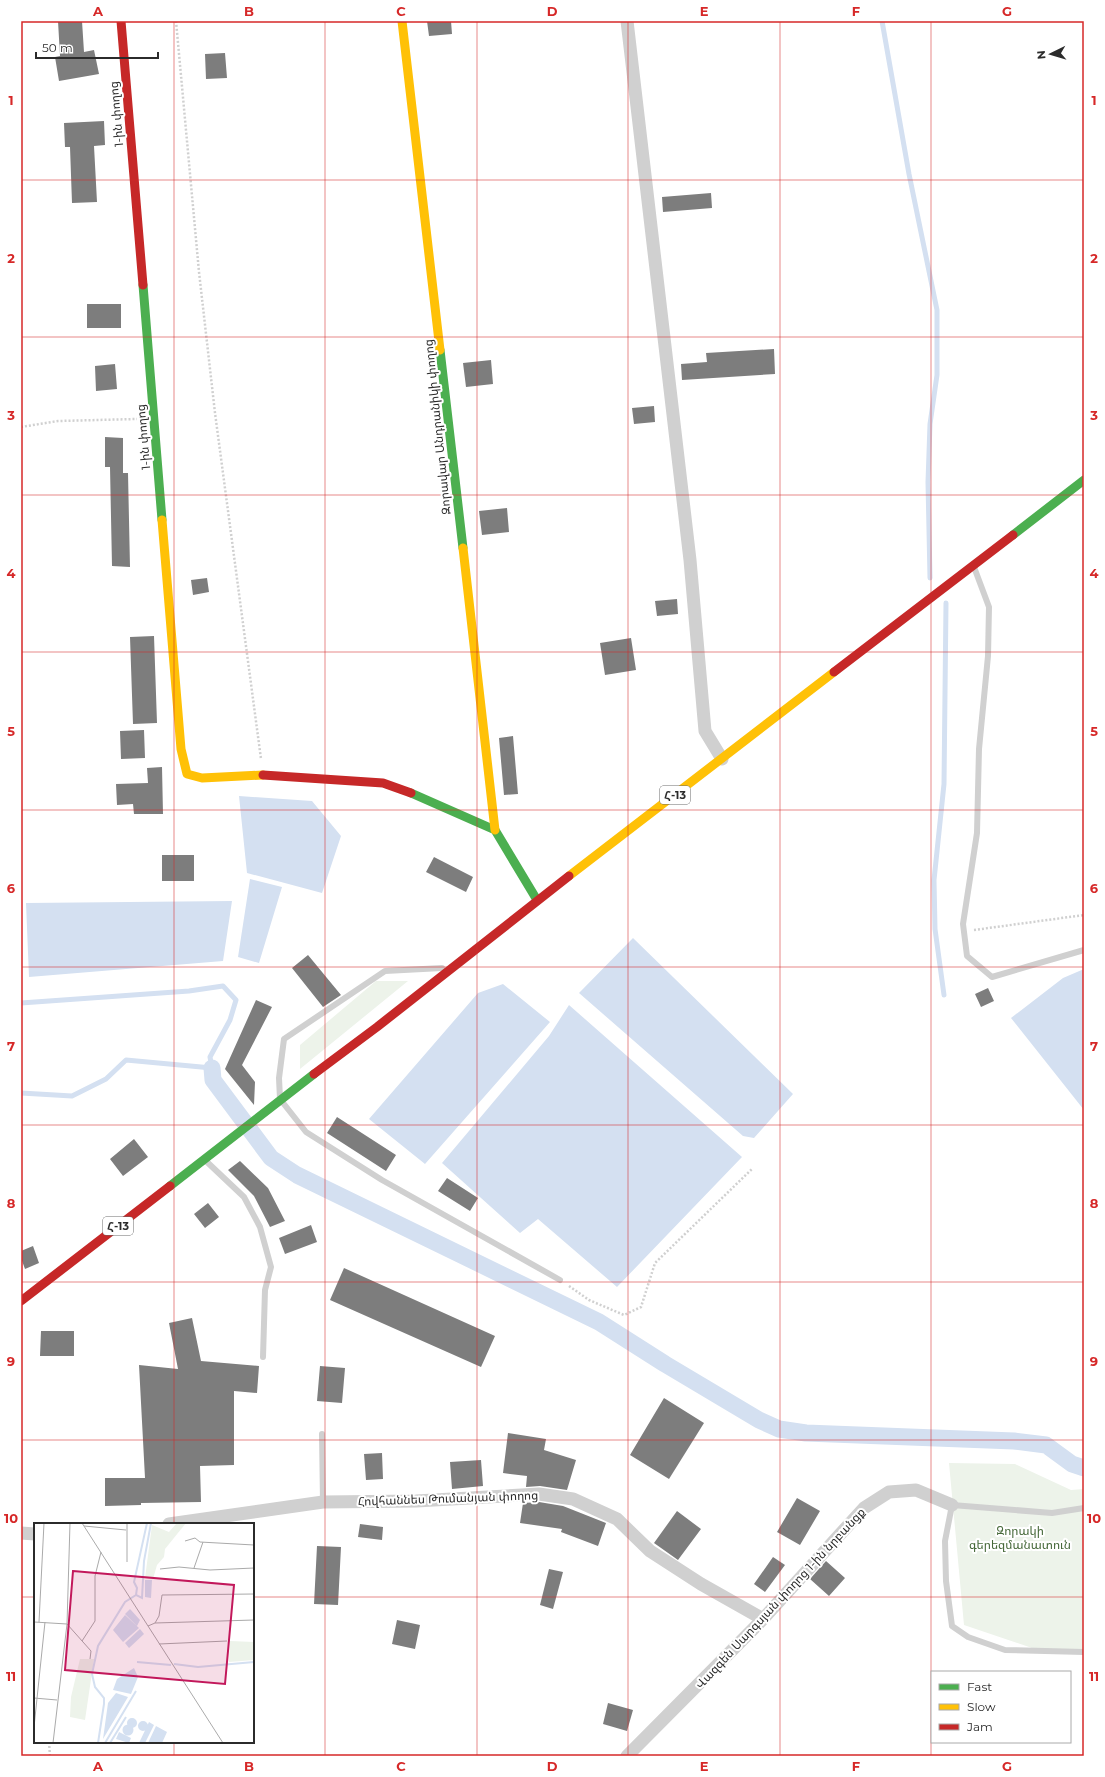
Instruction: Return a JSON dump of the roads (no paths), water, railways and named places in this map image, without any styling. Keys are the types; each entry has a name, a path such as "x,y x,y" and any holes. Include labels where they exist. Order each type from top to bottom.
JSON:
{"street":[{"name":"1-ին փողոց","path":"121,21 181,749 187,774 202,778 263,775 383,783 414,794 495,830"},
{"name":"Զորավար Անդրանիկի փողոց","path":"402,21 495,830"},
{"path":"626,21 690,560 705,730 722,759"},
{"name":"Հ-13","path":"21,1301 205,1160 280,1099 454,967 537,900 974,566 1084,480"},
{"path":"495,830 537,900"},
{"name":"Վազգեն Սարգսյան փողոց 1-ին նրբանցք","path":"627,1756 763,1619 864,1508 889,1492 916,1490 952,1505"},
{"name":"Հովհաննես Թումանյան փողոց","path":"176,1523 323,1502 416,1501 539,1494 573,1499 617,1519 650,1551 701,1584 763,1619"},
{"path":"21,1533 34,1534"}],"lane":[{"path":"974,566 989,607 988,649 979,749 977,833 963,924 967,956 992,977 1084,950"},
{"path":"454,967 385,971 284,1039 279,1078 280,1099 306,1132 382,1180 560,1280"},
{"path":"205,1160 244,1197 260,1227 271,1267 265,1290 262,1357"},
{"path":"322,1434 323,1502"},
{"path":"1084,1508 1052,1512 952,1505 945,1541 946,1580 952,1626 968,1637 1005,1650 1084,1652"}],"water":[{"path":"239,796 312,801 341,836 322,893 247,873"},
{"path":"250,879 282,887 259,963 238,957"},
{"path":"232,901 223,961 29,977 26,903"},
{"path":"633,938 793,1094 754,1138 743,1136 579,993"},
{"path":"1084,969 1084,1110 1011,1018 1063,978"},
{"path":"503,984 550,1022 425,1164 369,1119 478,993"},
{"path":"569,1005 742,1157 617,1287 538,1219 520,1233 442,1163 549,1036"}],"waterway":[{"path":"882,21 909,174 937,310 937,375 930,424 928,482 930,578"},
{"path":"944,995 935,929 934,880 944,784 946,603"},
{"path":"21,1003 189,991 223,986 236,1000 230,1020 210,1057 212,1068 126,1060 106,1079 72,1096 21,1093"},
{"path":"212,1068 213,1080 271,1158 297,1175 599,1322 665,1364 759,1420 779,1429 806,1433 1014,1441 1046,1445 1072,1464 1084,1468"}],"park label":[{"name":"Զորակի գերեզմանատուն","path":"1020,1537"}]}
